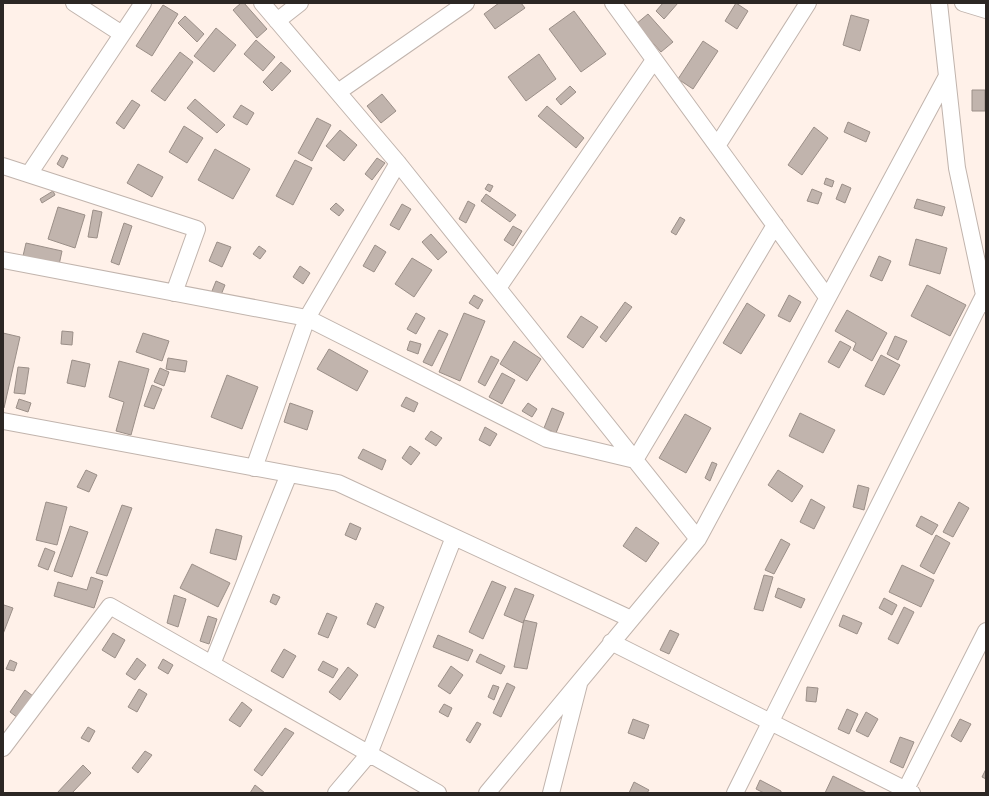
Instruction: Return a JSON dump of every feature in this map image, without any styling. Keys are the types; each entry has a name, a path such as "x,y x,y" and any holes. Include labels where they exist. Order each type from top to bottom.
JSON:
{"street":[{"path":"74,3 122,34"},
{"path":"29,174 142,3"},
{"path":"262,3 398,163 698,539"},
{"path":"277,20 300,3"},
{"path":"338,92 466,3"},
{"path":"613,3 828,297"},
{"path":"717,146 808,3"},
{"path":"735,793 985,300 957,168 939,3"},
{"path":"964,3 986,10"},
{"path":"498,288 654,60"},
{"path":"487,793 698,539 947,76"},
{"path":"254,468 307,318 398,163"},
{"path":"3,166 197,229 174,292"},
{"path":"635,460 775,225"},
{"path":"3,260 307,318 547,439 635,460"},
{"path":"3,421 338,483 631,619"},
{"path":"212,664 289,474"},
{"path":"336,793 370,754 454,537"},
{"path":"5,741 110,606 438,793"},
{"path":"611,642 907,792 986,631"},
{"path":"551,793 580,681"}],"building":[{"path":"241,3 244,3 267,29 257,38 233,10"},
{"path":"499,3 521,3 525,8 495,29 484,14"},
{"path":"663,3 678,3 664,19 656,11"},
{"path":"736,3 748,11 737,29 725,21"},
{"path":"163,5 178,14 152,56 136,46"},
{"path":"574,11 606,54 581,72 549,29"},
{"path":"648,14 673,42 661,52 636,24"},
{"path":"851,15 869,20 860,51 843,45"},
{"path":"185,16 204,34 197,42 178,23"},
{"path":"216,28 236,45 214,72 194,56"},
{"path":"256,40 275,57 263,71 244,54"},
{"path":"703,41 718,51 693,89 678,79"},
{"path":"180,52 193,62 165,101 151,91"},
{"path":"539,54 556,79 526,101 508,77"},
{"path":"281,62 291,71 272,91 263,82"},
{"path":"570,86 576,92 561,105 556,99"},
{"path":"972,90 985,90 985,111 972,111"},
{"path":"382,94 396,111 381,123 367,106"},
{"path":"195,99 225,125 217,133 187,108"},
{"path":"132,100 140,105 124,129 116,123"},
{"path":"241,105 254,113 247,125 233,117"},
{"path":"547,106 584,138 576,148 538,116"},
{"path":"317,118 331,125 312,161 298,153"},
{"path":"848,122 870,132 866,142 844,132"},
{"path":"184,126 203,138 187,163 169,152"},
{"path":"814,127 828,138 802,175 788,165"},
{"path":"340,130 357,145 344,161 326,146"},
{"path":"215,149 250,169 233,199 198,180"},
{"path":"62,155 68,158 63,168 57,164"},
{"path":"377,158 385,163 372,180 365,174"},
{"path":"295,160 312,168 293,205 276,196"},
{"path":"138,164 163,177 152,197 127,183"},
{"path":"826,178 834,181 832,187 824,184"},
{"path":"488,184 493,186 490,192 485,189"},
{"path":"842,184 851,188 845,203 836,199"},
{"path":"812,189 822,193 818,204 807,201"},
{"path":"53,191 55,195 42,203 40,199"},
{"path":"486,194 516,215 510,222 481,201"},
{"path":"917,199 945,207 942,216 914,208"},
{"path":"468,201 475,205 466,223 459,219"},
{"path":"336,203 344,210 339,216 330,209"},
{"path":"402,204 411,209 399,230 390,225"},
{"path":"58,207 85,215 75,248 48,239"},
{"path":"93,210 102,212 97,238 88,237"},
{"path":"680,217 685,220 676,235 671,232"},
{"path":"124,223 132,226 119,265 111,262"},
{"path":"513,226 522,231 513,246 504,240"},
{"path":"431,234 447,252 438,260 422,242"},
{"path":"916,239 947,248 940,274 909,265"},
{"path":"217,242 231,247 222,267 209,261"},
{"path":"26,243 62,251 59,265 23,256"},
{"path":"375,245 386,252 374,272 363,266"},
{"path":"259,246 266,251 260,259 253,254"},
{"path":"879,256 891,261 882,281 870,276"},
{"path":"412,258 432,270 414,297 395,284"},
{"path":"300,266 310,273 303,284 293,277"},
{"path":"216,281 225,285 221,295 212,291"},
{"path":"927,285 966,305 950,336 911,316"},
{"path":"474,295 483,300 478,309 469,303"},
{"path":"789,295 801,302 790,322 778,316"},
{"path":"625,302 632,307 606,342 600,337"},
{"path":"747,303 765,315 741,354 723,343"},
{"path":"847,310 887,333 872,361 853,350 856,343 835,331"},
{"path":"416,313 425,318 416,334 407,329"},
{"path":"464,313 485,321 460,381 439,372"},
{"path":"581,316 598,327 583,348 567,337"},
{"path":"439,330 448,334 432,366 423,362"},
{"path":"62,331 73,332 72,345 61,344"},
{"path":"3,333 20,337 4,408 3,408"},
{"path":"143,333 169,341 162,361 136,352"},
{"path":"895,336 907,341 898,360 887,354"},
{"path":"410,341 421,344 418,354 407,350"},
{"path":"514,341 541,359 527,381 500,364"},
{"path":"840,341 851,347 839,368 828,362"},
{"path":"329,349 368,371 357,391 317,369"},
{"path":"881,355 900,365 884,395 865,386"},
{"path":"491,356 499,360 485,386 478,382"},
{"path":"168,358 187,361 185,372 166,369"},
{"path":"72,360 90,364 85,387 67,383"},
{"path":"119,361 149,369 131,435 116,431 124,402 109,397"},
{"path":"18,367 29,368 25,394 14,393"},
{"path":"160,368 169,372 164,386 154,382"},
{"path":"502,373 515,380 502,404 489,397"},
{"path":"227,375 258,387 242,429 211,417"},
{"path":"152,385 162,389 154,409 144,406"},
{"path":"406,397 418,403 414,412 401,406"},
{"path":"19,399 31,403 28,412 16,408"},
{"path":"290,403 313,411 307,430 284,422"},
{"path":"528,403 537,409 532,417 522,411"},
{"path":"552,408 564,413 556,433 544,428"},
{"path":"800,413 835,430 823,453 789,436"},
{"path":"685,414 711,428 686,473 659,458"},
{"path":"485,427 497,434 490,446 479,440"},
{"path":"431,431 442,438 436,446 425,439"},
{"path":"410,446 420,453 411,465 402,458"},
{"path":"363,449 386,460 382,470 358,458"},
{"path":"712,462 717,464 710,481 705,478"},
{"path":"86,470 97,475 89,492 77,487"},
{"path":"778,470 803,486 792,502 768,485"},
{"path":"858,485 869,488 864,510 853,507"},
{"path":"811,499 825,507 814,529 800,522"},
{"path":"46,502 67,507 57,545 36,540"},
{"path":"959,502 969,508 953,537 943,532"},
{"path":"122,505 132,508 107,576 96,573"},
{"path":"921,516 938,525 932,535 916,526"},
{"path":"350,523 361,528 356,540 345,535"},
{"path":"70,526 88,532 72,577 54,571"},
{"path":"636,527 659,543 646,562 623,546"},
{"path":"216,529 242,536 236,560 210,553"},
{"path":"936,535 950,543 934,574 920,566"},
{"path":"781,539 790,544 774,574 765,570"},
{"path":"45,548 55,552 48,570 38,566"},
{"path":"192,564 230,583 218,607 180,588"},
{"path":"902,565 934,580 921,607 889,592"},
{"path":"764,575 773,577 763,611 754,609"},
{"path":"91,577 103,581 94,608 54,596 58,582 87,590"},
{"path":"492,581 506,587 483,639 469,632"},
{"path":"515,588 534,595 523,623 504,615"},
{"path":"778,588 805,599 801,608 775,597"},
{"path":"273,594 280,597 276,605 270,602"},
{"path":"174,595 186,599 178,627 167,623"},
{"path":"884,598 897,605 892,615 879,608"},
{"path":"376,603 384,607 375,628 367,624"},
{"path":"4,605 13,608 3,634 3,607"},
{"path":"904,607 914,612 898,644 888,639"},
{"path":"327,613 337,617 328,638 318,634"},
{"path":"843,615 862,623 857,634 839,626"},
{"path":"208,616 217,619 209,644 200,641"},
{"path":"524,620 537,623 527,669 514,667"},
{"path":"670,630 679,634 669,654 660,650"},
{"path":"113,633 125,640 115,658 102,650"},
{"path":"438,635 473,650 468,661 433,647"},
{"path":"284,649 296,656 283,678 271,671"},
{"path":"480,654 505,666 501,674 476,662"},
{"path":"137,658 146,665 135,680 126,674"},
{"path":"163,659 173,665 168,674 158,668"},
{"path":"10,660 17,663 14,671 6,669"},
{"path":"323,661 338,669 333,678 318,670"},
{"path":"451,666 463,675 450,694 438,686"},
{"path":"348,667 358,675 340,700 329,692"},
{"path":"507,683 515,687 501,717 493,713"},
{"path":"493,685 499,687 494,700 488,697"},
{"path":"807,687 818,688 816,702 806,701"},
{"path":"139,689 147,694 137,712 128,707"},
{"path":"25,690 33,696 18,718 10,712"},
{"path":"242,702 252,710 240,727 229,720"},
{"path":"444,704 452,708 448,717 439,712"},
{"path":"847,709 858,714 849,734 838,729"},
{"path":"866,712 878,719 868,737 856,731"},
{"path":"633,719 649,725 644,739 628,733"},
{"path":"960,719 971,724 961,742 951,736"},
{"path":"477,722 481,724 470,743 466,740"},
{"path":"88,727 95,731 89,742 81,738"},
{"path":"285,728 294,733 262,776 254,770"},
{"path":"900,737 914,742 903,768 890,762"},
{"path":"145,751 152,755 138,773 132,768"},
{"path":"83,765 91,773 72,793 57,793"},
{"path":"986,769 986,779 982,777"},
{"path":"833,776 867,793 825,793"},
{"path":"760,780 781,791 781,793 764,793 756,789"},
{"path":"634,782 649,790 647,793 629,793"},
{"path":"255,785 265,793 250,793"}]}
